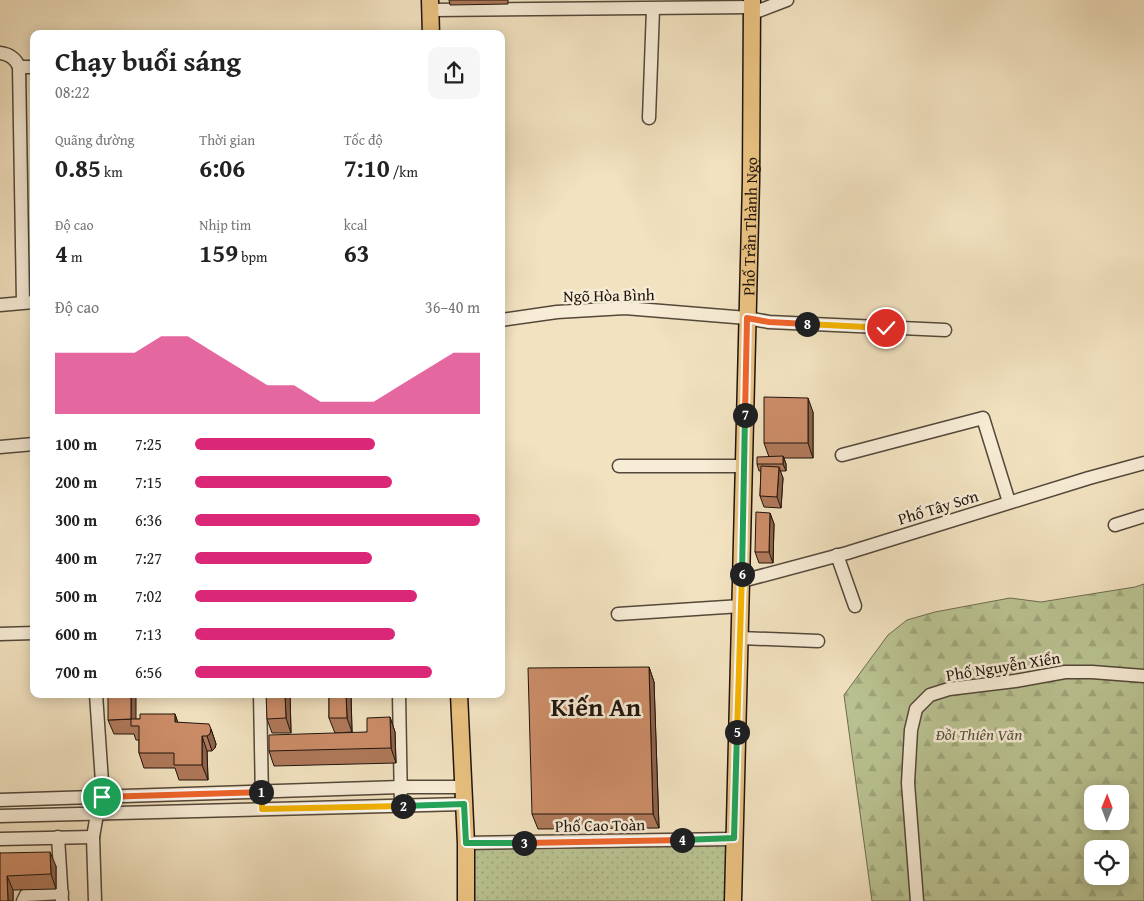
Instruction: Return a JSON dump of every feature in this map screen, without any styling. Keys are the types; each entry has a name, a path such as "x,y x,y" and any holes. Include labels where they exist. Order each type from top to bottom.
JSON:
{"main road":[{"path":"430,5 431,30"},
{"name":"Phố Trần Thành Ngọ","path":"733,901 742,581 752,7"},
{"path":"459,698 466,843 466,901"}],"street":[{"path":"430,5 555,5 653,9 752,7 787,0"},
{"path":"649,118 653,9"},
{"path":"0,53 5,53 16,60 19,67 28,302 0,305"},
{"path":"19,67 30,67"},
{"name":"Ngõ Hòa Bình","path":"505,319 557,312 625,308 747,318 769,322 945,330"},
{"path":"842,455 983,418 1009,502"},
{"path":"0,447 30,444"},
{"name":"Phố Tây Sơn","path":"742,581 837,555 1144,463"},
{"path":"619,466 744,466"},
{"path":"1115,525 1144,516"},
{"path":"837,555 855,606"},
{"path":"618,614 741,606"},
{"path":"0,634 30,633"},
{"path":"740,638 818,641"},
{"name":"Phố Nguyễn Xiển","path":"917,901 908,784 911,730 916,709 930,695 948,689 1015,681 1065,672 1144,676"},
{"path":"95,901 93,837 96,814 102,797 96,698"},
{"path":"260,698 262,809"},
{"path":"399,698 401,806"},
{"path":"0,800 401,787 464,787"},
{"path":"93,837 5,839 5,816 464,804"},
{"path":"591,828 592,842"},
{"path":"22,901 26,895 62,897 58,837"},
{"name":"Phố Cao Toàn","path":"466,843 734,838"}],"green space":[{"name":"Đồi Thiên Văn","path":"1144,584 1144,901 872,901 844,695 888,635 907,620 935,612 1010,598 1041,602"},
{"path":"734,839 733,901 467,901 466,843"}],"building":[{"path":"764,397 808,398 808,443 764,443"},
{"path":"783,456 783,464 757,464 757,457"},
{"path":"761,466 779,467 777,497 760,496"},
{"path":"756,512 770,513 769,552 755,552"},
{"path":"649,667 653,814 532,814 528,668"},
{"path":"108,698 131,698 131,719 108,720"},
{"path":"266,698 285,698 286,718 267,719"},
{"path":"329,698 346,698 347,718 329,718"},
{"path":"140,714 175,714 175,722 209,724 210,734 202,736 202,765 174,765 174,753 139,753 139,726 131,726 131,719 140,719"},
{"path":"390,717 391,748 269,751 269,735 367,732 367,718"},
{"path":"50,852 51,874 7,876 8,901 0,901 0,853"}],"district":[{"name":"Kiến An","path":"596,706"}],"route":[{"path":"102,797 262,792 262,809 464,804 466,843 734,838 742,581 747,318 769,322 886,328"}]}
